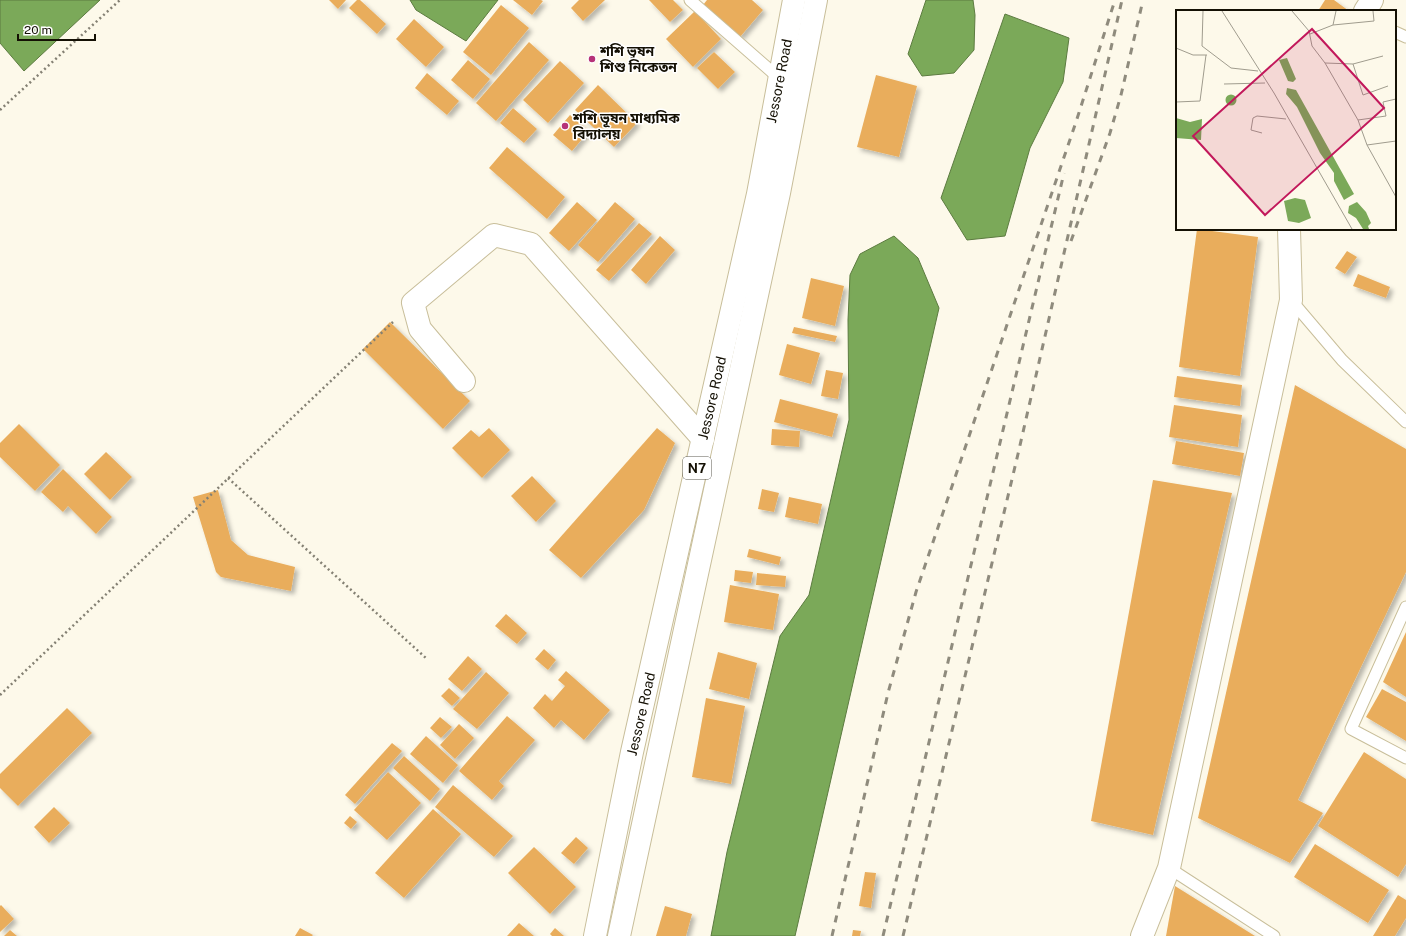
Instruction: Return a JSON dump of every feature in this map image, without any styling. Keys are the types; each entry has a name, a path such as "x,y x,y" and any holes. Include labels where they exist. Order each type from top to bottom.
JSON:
{"main road":[{"name":"Jessore Road","path":"595,936 632,752 758,194 794,0"},
{"name":"Jessore Road","path":"619,936 779,192 816,0"},
{"path":"1366,10 1372,0"},
{"path":"1142,936 1169,868 1291,300 1289,230"},
{"path":"464,381 420,329 413,303 494,235 531,244 703,439"}],"lane":[{"path":"690,0 779,78"},
{"path":"1396,32 1406,37"},
{"path":"1291,300 1342,360 1406,422"},
{"path":"1406,607 1351,729 1406,758"},
{"path":"1169,868 1274,936"}],"path":[{"path":"0,110 120,0"},
{"path":"0,695 413,303"},
{"path":"228,478 427,659"}],"shaded area":[{"path":"0,0 100,0 24,71 0,43"},
{"path":"410,0 498,0 466,41 416,10"},
{"path":"926,0 973,0 975,15 974,50 954,73 922,76 908,54"},
{"path":"1005,14 1069,38 1063,82 1030,148 1005,236 967,240 941,198"},
{"path":"894,236 918,258 939,308 795,936 711,936 727,852 780,636 809,595 849,420 848,320 850,275 860,254"}],"building":[{"path":"329,0 346,0 338,9"},
{"path":"357,0 360,0 386,24 377,34 349,8"},
{"path":"513,0 541,0 543,1 532,15"},
{"path":"579,0 605,0 583,21 571,8"},
{"path":"649,0 673,0 683,10 670,22"},
{"path":"707,0 752,0 763,10 740,37 703,5"},
{"path":"1325,0 1334,0 1348,10 1319,10"},
{"path":"501,5 529,28 491,75 463,52"},
{"path":"695,11 721,39 693,67 666,39"},
{"path":"414,19 444,47 426,67 396,39"},
{"path":"529,42 549,60 496,121 476,103"},
{"path":"714,52 735,72 718,89 697,68"},
{"path":"468,60 490,79 473,99 451,80"},
{"path":"560,61 584,83 548,123 523,100"},
{"path":"427,73 459,101 447,115 415,88"},
{"path":"876,75 917,86 899,157 857,147"},
{"path":"598,85 637,123 614,147 575,110"},
{"path":"513,108 537,129 524,143 500,123"},
{"path":"570,115 589,131 572,151 553,135"},
{"path":"507,147 565,197 547,219 489,168"},
{"path":"577,202 597,220 569,251 549,233"},
{"path":"615,202 635,219 598,262 578,245"},
{"path":"639,223 652,234 609,281 596,270"},
{"path":"1197,230 1258,237 1240,376 1179,367"},
{"path":"660,236 675,250 646,284 631,270"},
{"path":"1347,251 1357,257 1345,274 1335,268"},
{"path":"1358,274 1390,287 1386,298 1353,286"},
{"path":"811,278 844,286 835,326 802,318"},
{"path":"390,322 470,401 443,429 363,349"},
{"path":"794,327 837,336 835,342 792,333"},
{"path":"787,344 820,353 811,384 779,375"},
{"path":"826,370 843,373 838,399 821,396"},
{"path":"1177,376 1242,385 1240,406 1174,397"},
{"path":"1295,385 1406,449 1406,572 1298,800 1323,813 1290,863 1198,818"},
{"path":"780,399 838,414 832,437 774,422"},
{"path":"1174,405 1242,415 1238,447 1169,437"},
{"path":"19,424 60,465 35,491 0,457 0,443"},
{"path":"489,428 510,450 482,478 452,448 471,430 479,437"},
{"path":"657,428 675,443 644,510 581,578 549,550"},
{"path":"772,429 800,431 799,447 771,445"},
{"path":"1176,441 1244,453 1240,476 1172,464"},
{"path":"106,452 132,477 110,500 84,474"},
{"path":"63,469 112,517 96,534 68,506 63,512 41,492"},
{"path":"532,476 556,501 536,522 511,496"},
{"path":"1153,480 1232,493 1153,835 1091,821"},
{"path":"762,489 779,493 774,512 758,509"},
{"path":"218,490 231,540 248,555 295,567 291,591 221,577 216,572 193,497"},
{"path":"789,497 822,504 818,524 785,517"},
{"path":"749,549 781,557 779,565 747,557"},
{"path":"735,570 753,572 751,583 734,581"},
{"path":"757,573 786,576 785,587 756,585"},
{"path":"730,585 779,594 773,630 724,622"},
{"path":"506,614 527,633 517,644 495,626"},
{"path":"1406,632 1406,697 1383,682"},
{"path":"544,649 556,660 548,670 535,659"},
{"path":"718,652 757,663 749,699 709,689"},
{"path":"468,656 482,669 462,691 448,679"},
{"path":"566,671 610,710 584,740 561,720 554,728 533,708 545,694 552,701 565,686 558,680"},
{"path":"486,672 509,693 477,729 453,709"},
{"path":"449,688 460,698 452,706 441,696"},
{"path":"1382,689 1406,702 1406,741 1366,717"},
{"path":"706,698 745,706 731,784 692,777"},
{"path":"67,708 92,733 18,806 0,788 0,774"},
{"path":"507,716 535,740 499,781 504,786 492,800 459,771"},
{"path":"440,717 452,727 441,738 430,728"},
{"path":"459,724 474,738 455,759 440,745"},
{"path":"426,736 458,765 443,783 410,754"},
{"path":"392,743 402,751 355,804 345,795"},
{"path":"1364,752 1406,779 1406,864 1398,877 1318,826"},
{"path":"404,756 440,789 430,801 393,768"},
{"path":"388,772 421,803 387,840 354,810"},
{"path":"453,785 513,836 494,857 435,807"},
{"path":"54,807 70,823 49,843 34,827"},
{"path":"433,809 461,834 404,898 375,873"},
{"path":"350,816 357,822 351,829 344,823"},
{"path":"576,837 588,848 574,864 561,853"},
{"path":"1315,844 1389,890 1368,923 1294,877"},
{"path":"534,847 576,887 550,914 508,873"},
{"path":"865,872 876,873 871,908 859,906"},
{"path":"1175,886 1255,936 1166,936"},
{"path":"1398,895 1406,900 1406,918 1395,936 1373,936"},
{"path":"1,905 14,919 0,932 0,906"},
{"path":"665,906 692,914 686,936 656,936"},
{"path":"519,923 534,936 507,936"},
{"path":"300,928 313,935 295,936"},
{"path":"555,928 564,936 552,936 550,934"},
{"path":"10,930 17,936 4,936"},
{"path":"853,930 861,931 860,936 852,936"}],"railway":[{"path":"832,936 888,693 916,592 1076,122 1115,0"},
{"path":"903,936 1018,454 1122,0"},
{"path":"1071,241 1110,133 1121,95 1143,0"},
{"path":"883,936 1064,173"}],"place":[{"name":"শশি ভূষন শিশু নিকেতন","path":"592,59"},
{"name":"শশি ভূষন মাধ্যমিক বিদ্যালয়","path":"565,126"}]}
